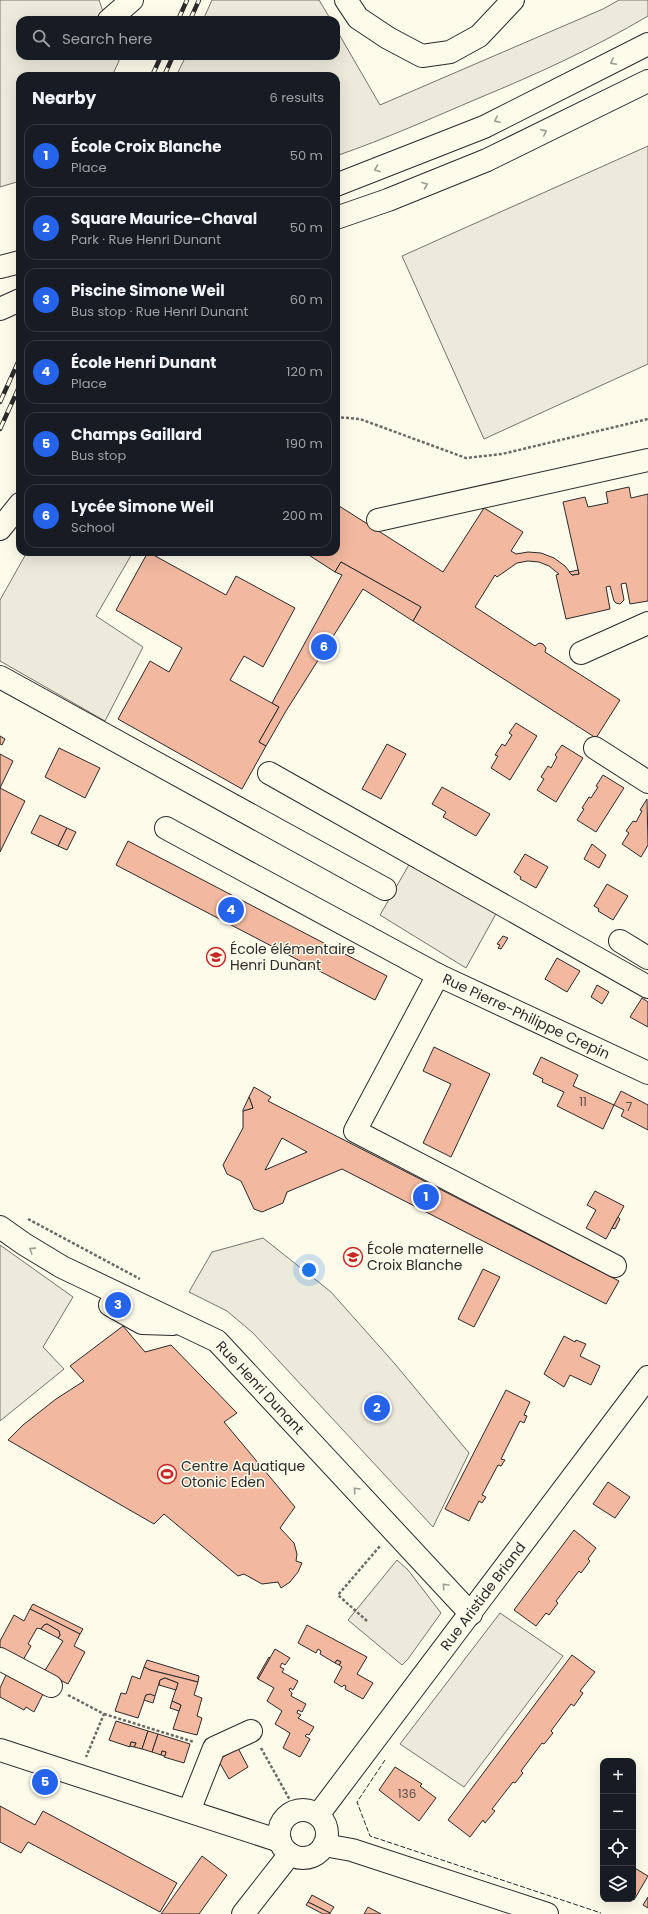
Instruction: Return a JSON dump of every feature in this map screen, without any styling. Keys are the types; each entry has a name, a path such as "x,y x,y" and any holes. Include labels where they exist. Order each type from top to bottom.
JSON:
{"street":[{"path":"114,16 132,0"},
{"path":"346,0 358,18 388,38 422,56 450,52 479,36 513,0"},
{"path":"340,183 484,127 648,44"},
{"path":"340,217 388,200 487,160 648,81"},
{"path":"0,259 16,258"},
{"path":"0,266 16,263"},
{"path":"0,303 16,300"},
{"path":"0,309 16,301"},
{"path":"378,520 648,460"},
{"path":"0,529 16,509"},
{"path":"581,653 648,623"},
{"path":"0,677 385,889"},
{"path":"595,748 648,782"},
{"path":"269,773 648,987"},
{"path":"166,828 438,975"},
{"path":"620,941 648,958"},
{"name":"Rue Pierre-Philippe Crepin","path":"615,1266 355,1131 438,975 648,1074"},
{"name":"Rue Henri Dunant","path":"0,1227 62,1268 217,1341 471,1614"},
{"name":"Rue Aristide Briand","path":"318,1815 471,1614 489,1586 648,1377"},
{"path":"0,1659 51,1686"},
{"path":"189,1811 214,1748 251,1731"},
{"path":"0,1750 189,1811 285,1847 297,1857 313,1856 324,1845 326,1829 323,1821 318,1815 304,1810 296,1811 284,1819 280,1826 285,1847 250,1912"},
{"path":"324,1845 352,1850 547,1914"}],"path":[{"path":"340,417 360,419 466,458 502,454 648,419"},
{"path":"367,1621 338,1595 393,1530"},
{"path":"51,1686 104,1714 214,1748"},
{"path":"78,1776 104,1714"},
{"path":"251,1731 296,1811"}],"shaded area":[{"path":"0,0 99,0 105,16 16,16 16,60 119,61 114,72 16,72 16,182 0,187"},
{"path":"212,0 319,0 329,16 205,16"},
{"path":"619,0 648,0 648,16 586,50 501,89 372,143 340,155 340,72 178,72 184,60 340,60 340,36 380,105 603,9"},
{"path":"648,146 648,364 484,439 402,256"},
{"path":"25,556 131,556 96,616 143,647 105,721 0,661 0,600"},
{"path":"414,856 503,901 466,968 380,915"},
{"path":"263,1238 331,1292 395,1364 469,1453 433,1527 253,1333 227,1311 189,1292 212,1252"},
{"path":"0,1245 73,1297 43,1347 64,1369 0,1421"},
{"path":"397,1560 408,1570 441,1613 408,1659 402,1665 348,1620"},
{"path":"500,1613 563,1656 464,1787 400,1744"}],"building":[{"path":"629,487 631,498 648,494 648,601 630,604 626,583 621,584 624,600 620,604 616,603 614,601 610,586 606,587 610,609 566,619 556,575 559,574 549,566 539,562 528,561 517,563 497,577 495,575 475,607 535,646 539,643 543,644 546,648 545,652 620,700 596,738 413,621 421,607 341,562 335,572 310,556 340,556 340,507 443,572 484,508 523,532 511,551 516,554 528,552 541,553 554,558 565,566 572,575 579,574 563,502 585,497 588,507 608,503 606,492"},
{"path":"146,556 155,556 226,595 236,576 295,608 263,667 244,656 230,680 279,707 259,742 266,746 242,789 118,719 150,661 169,672 182,648 116,610"},
{"path":"341,562 421,607 413,621 363,589 286,711 266,746 259,742 279,707 272,703 342,575 335,572"},
{"path":"578,570 579,574 572,575 569,572"},
{"path":"516,723 537,736 510,780 491,768 498,756 495,755 502,744 505,746 512,735 509,733"},
{"path":"0,736 5,739 2,745 0,744"},
{"path":"387,744 406,754 381,799 362,789"},
{"path":"562,745 583,758 556,802 537,790 544,779 541,777 548,766 551,768 557,757 555,755"},
{"path":"59,748 100,768 85,798 45,777"},
{"path":"0,754 13,761 0,788"},
{"path":"603,775 624,788 596,832 577,820 589,797 591,798 598,787 596,786"},
{"path":"442,787 490,814 476,836 443,817 446,812 432,804"},
{"path":"0,788 25,801 0,852"},
{"path":"647,799 648,845 641,857 622,844 629,833 626,831 633,821 636,822 642,811 640,810"},
{"path":"40,815 67,828 58,846 31,833"},
{"path":"67,828 76,832 67,850 58,846"},
{"path":"128,841 387,976 375,1000 116,865"},
{"path":"592,844 606,855 599,868 584,859"},
{"path":"525,854 548,867 536,888 520,879 521,877 514,872"},
{"path":"607,884 628,896 613,920 598,911 599,909 594,906"},
{"path":"503,936 508,938 501,949 498,948 500,945 497,944"},
{"path":"557,958 580,971 567,992 545,979"},
{"path":"597,985 609,992 602,1004 591,997"},
{"path":"642,998 648,1002 648,1027 630,1017"},
{"path":"434,1047 490,1074 451,1157 423,1143 451,1084 423,1071"},
{"path":"541,1057 578,1075 573,1086 614,1105 603,1129 557,1106 564,1092 542,1082 543,1079 533,1074"},
{"path":"254,1087 271,1097 268,1101 619,1281 606,1304 342,1169 287,1192 283,1203 262,1212 254,1209 241,1181 227,1174 223,1165 243,1128 243,1111 253,1108 249,1097","holes":["282,1138 307,1152 265,1170"]},
{"path":"621,1091 648,1105 648,1130 621,1116 624,1110 614,1105"},
{"path":"249,1097 253,1108 243,1111 243,1110"},
{"path":"595,1191 624,1206 606,1239 586,1228 596,1210 587,1205"},
{"path":"618,1217 620,1219 615,1229 612,1228"},
{"path":"483,1269 500,1277 474,1327 458,1319"},
{"name":"Centre Aquatique Otonic Eden","path":"123,1326 145,1352 171,1345 237,1413 224,1422 295,1507 280,1528 294,1543 297,1554 296,1561 302,1563 298,1572 290,1582 281,1588 278,1582 262,1584 244,1574 238,1576 164,1514 154,1524 8,1440 23,1425 56,1399 84,1381 70,1366"},
{"path":"564,1336 575,1342 576,1340 586,1344 580,1356 600,1366 591,1385 570,1375 564,1387 544,1374"},
{"path":"506,1390 530,1402 524,1415 527,1416 524,1423 520,1421 501,1459 505,1460 501,1466 498,1465 482,1495 486,1497 482,1503 479,1501 469,1521 445,1509"},
{"path":"608,1482 630,1497 615,1518 593,1504"},
{"path":"574,1530 596,1548 588,1559 590,1561 581,1573 579,1571 556,1601 558,1603 549,1615 546,1613 536,1626 514,1610"},
{"path":"33,1604 83,1629 80,1634 30,1609"},
{"path":"30,1609 80,1634 74,1646 85,1652 68,1684 44,1672 63,1641 58,1638 60,1635 59,1631 47,1624 41,1629 37,1628 28,1644 31,1646 22,1662 0,1650 0,1641 14,1615 24,1621"},
{"path":"47,1624 59,1631 60,1635 58,1638 41,1629"},
{"path":"307,1625 367,1657 357,1674 373,1683 363,1699 345,1689 346,1686 344,1685 342,1687 334,1682 342,1667 339,1665 341,1662 337,1660 335,1663 320,1654 321,1651 318,1649 316,1653 298,1643"},
{"path":"275,1649 290,1658 285,1665 282,1663 280,1667 284,1669 282,1672 298,1681 293,1690 290,1688 289,1690 292,1693 291,1696 306,1704 302,1712 298,1710 297,1713 301,1715 298,1718 314,1727 309,1735 307,1734 305,1736 310,1739 300,1757 283,1748 290,1733 275,1724 282,1711 267,1701 274,1688 258,1679"},
{"path":"572,1655 595,1672 580,1691 583,1693 574,1706 571,1704 551,1731 553,1733 544,1744 542,1743 521,1771 523,1773 515,1783 513,1782 492,1809 495,1811 485,1823 483,1820 470,1837 448,1820"},
{"path":"269,1657 270,1658 258,1679 257,1678"},
{"path":"147,1660 199,1676 198,1682 150,1670 144,1667"},
{"path":"337,1660 341,1662 339,1665 335,1663"},
{"path":"144,1667 150,1670 198,1682 194,1695 202,1698 197,1716 202,1718 197,1735 173,1729 181,1705 172,1701 178,1683 165,1678 160,1680 155,1696 146,1695 138,1718 115,1711 121,1693 126,1694 132,1676 140,1679"},
{"path":"6,1675 43,1694 34,1712 26,1707 24,1710 0,1697 0,1688"},
{"path":"165,1678 178,1683 176,1690 159,1685 160,1680"},
{"path":"150,1694 155,1696 153,1703 144,1700 146,1695"},
{"path":"172,1701 181,1705 179,1711 170,1708"},
{"path":"116,1721 148,1731 142,1749 134,1747 136,1743 131,1742 130,1747 109,1740"},
{"path":"148,1731 158,1734 152,1752 142,1749"},
{"path":"158,1734 190,1744 184,1763 164,1757 166,1752 162,1751 161,1755 152,1752"},
{"path":"131,1742 136,1743 134,1747 130,1746"},
{"path":"238,1748 248,1767 229,1779 218,1760"},
{"path":"162,1751 166,1752 165,1756 161,1755"},
{"path":"395,1767 422,1784 420,1786 436,1798 419,1821 379,1790"},
{"path":"0,1806 35,1825 43,1811 177,1883 160,1912 28,1842 21,1853 0,1842"},
{"path":"202,1856 227,1875 199,1914 161,1914"},
{"path":"636,1869 648,1876 636,1897"},
{"path":"312,1895 334,1907 330,1913 308,1902"},
{"path":"648,1897 648,1908 643,1905"},
{"path":"308,1902 330,1914 323,1914 306,1905"},
{"path":"368,1907 381,1914 364,1914"}],"railway":[{"path":"180,16 187,0"},
{"path":"192,16 199,0"},
{"path":"154,72 159,60"},
{"path":"166,72 171,60"},
{"path":"0,402 16,367"},
{"path":"0,429 16,394"}],"fence":[{"path":"385,1760 357,1802 370,1836 601,1913"}],"place":[{"name":"Lycée Simone Weil","path":"324,647"},
{"name":"École Henri Dunant","path":"231,910"},
{"name":"École élémentaire Henri Dunant","path":"216,957"},
{"name":"École Croix Blanche","path":"426,1197"},
{"name":"École maternelle Croix Blanche","path":"353,1257"},
{"name":"Piscine Simone Weil","path":"118,1305"},
{"name":"Square Maurice-Chaval","path":"377,1408"},
{"name":"Centre Aquatique Otonic Eden","path":"167,1474"},
{"name":"Champs Gaillard","path":"45,1782"}]}
